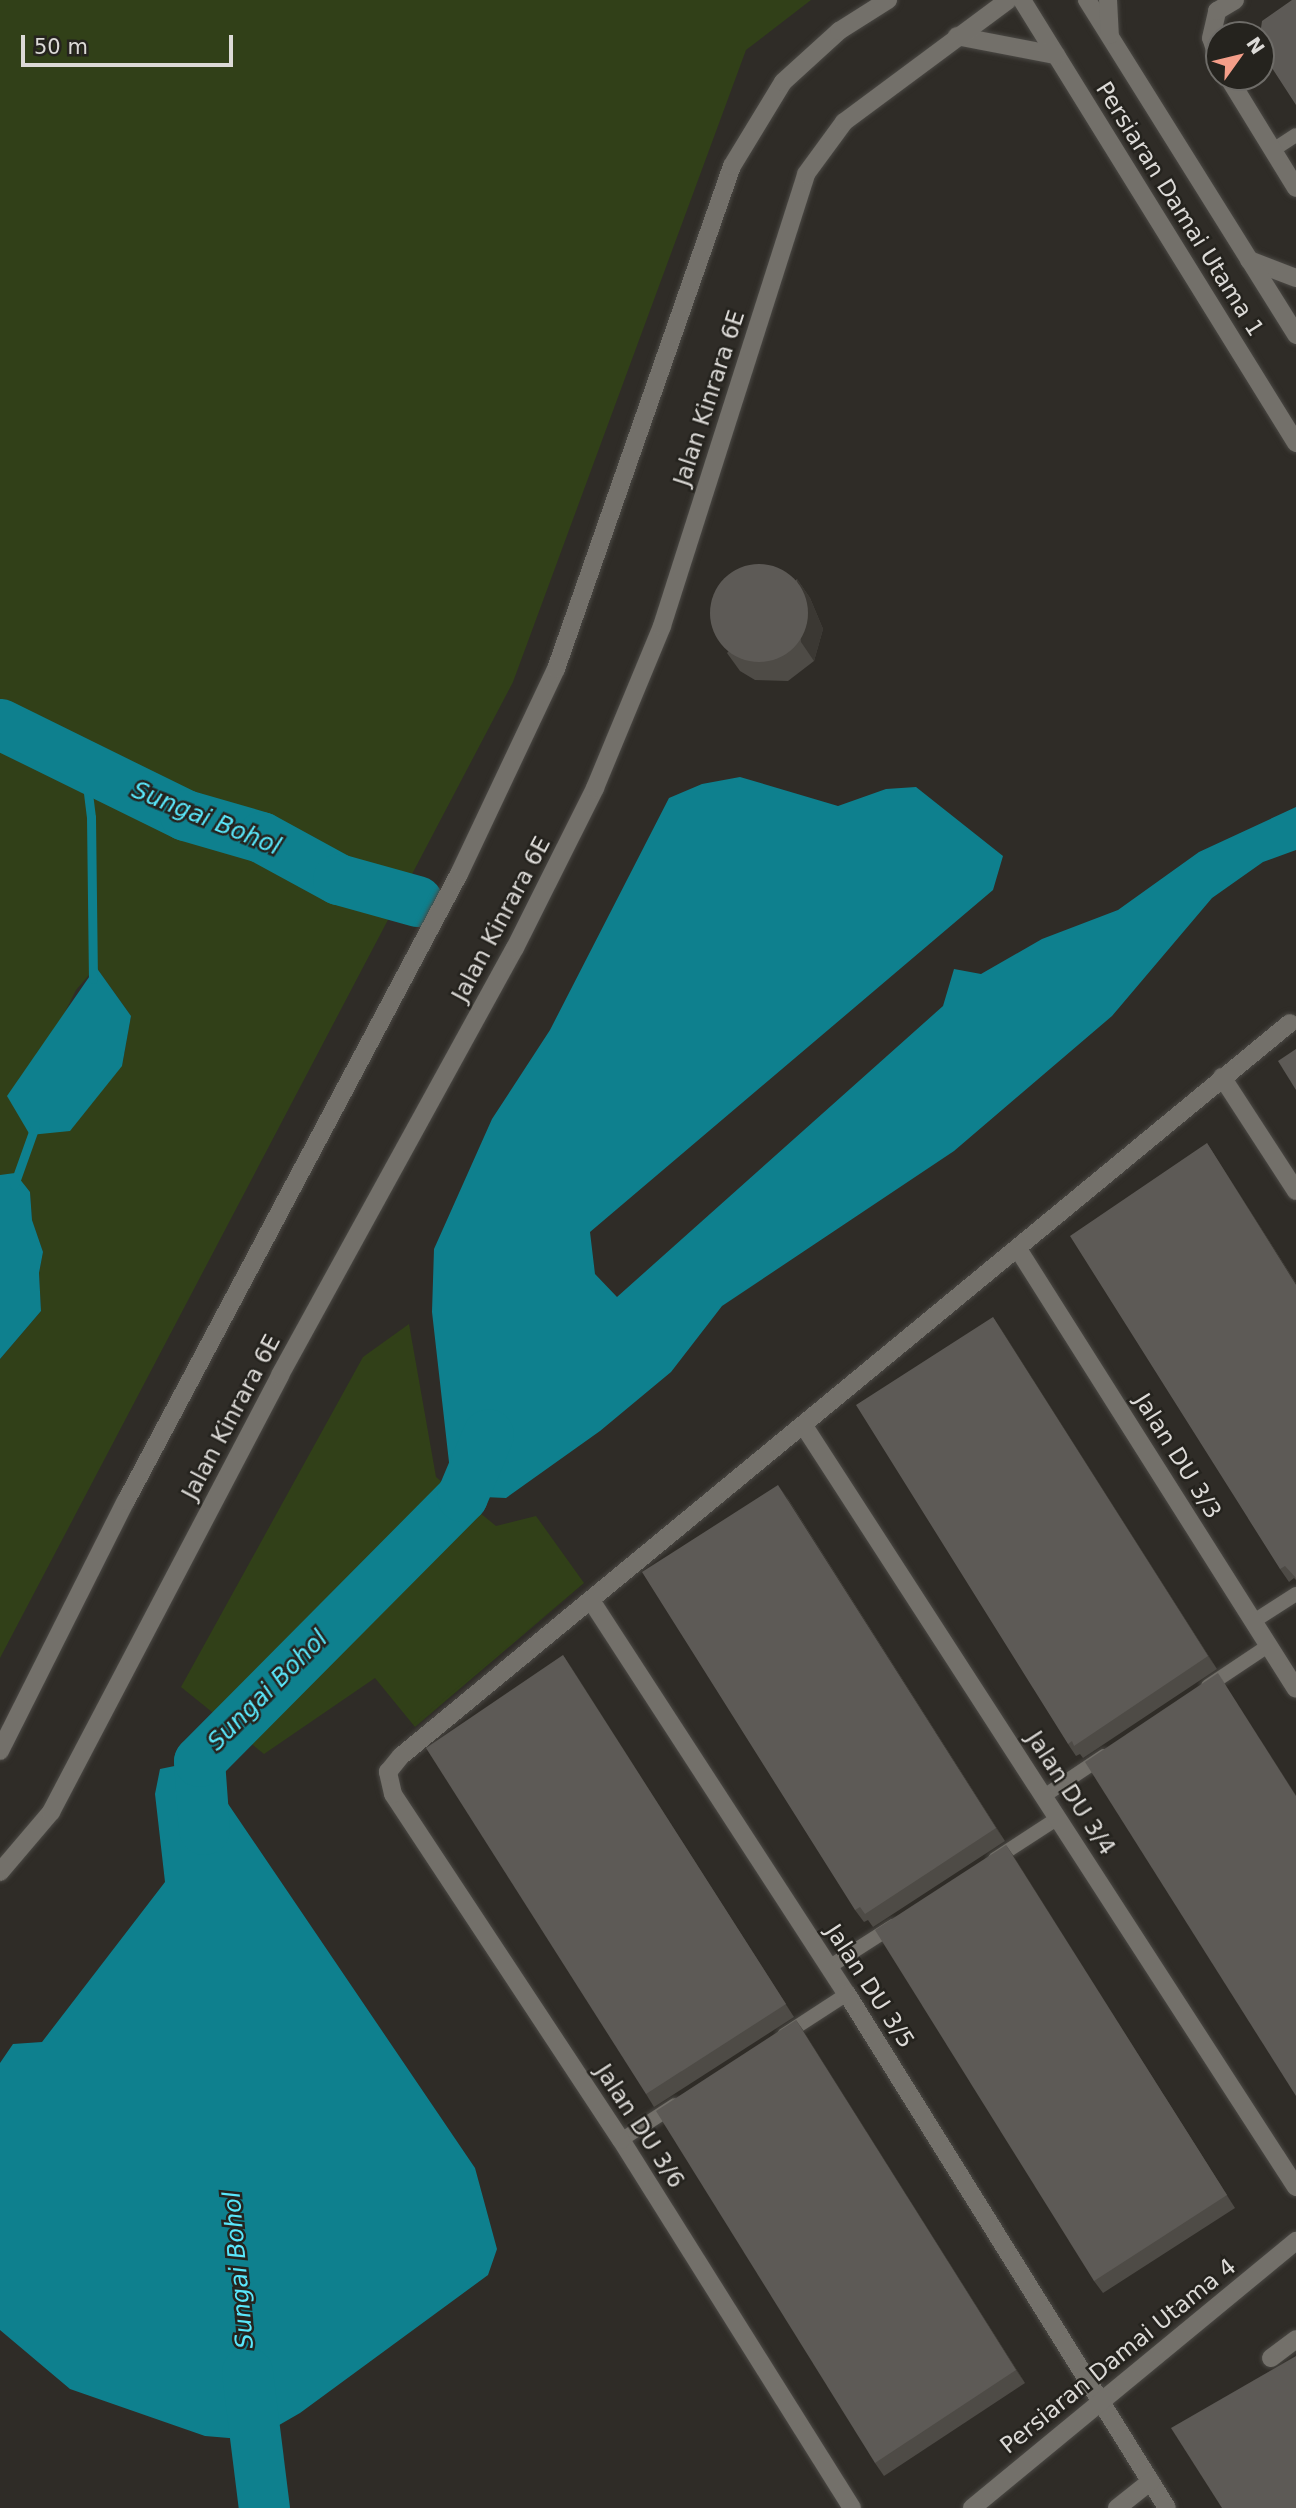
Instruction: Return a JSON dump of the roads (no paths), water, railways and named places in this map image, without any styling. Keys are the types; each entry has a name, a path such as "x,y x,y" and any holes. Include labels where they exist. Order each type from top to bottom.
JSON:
{"street":[{"path":"0,1751 126,1501 459,874 550,681 732,166 783,82 839,32 888,0"},
{"name":"Jalan Kinrara 6E","path":"0,1872 51,1812 280,1375 515,948 595,788 662,626 806,174 844,122 1008,0"},
{"name":"Persiaran Damai Utama 1","path":"1022,0 1296,443"},
{"name":"Persiaran Damai Utama 1","path":"1087,0 1296,335"},
{"path":"1108,0 1110,36"},
{"path":"1215,21 1217,11 1235,0"},
{"path":"957,36 983,37 1056,55"},
{"path":"1237,91 1296,188"},
{"path":"1249,260 1296,278"},
{"path":"592,1602 1290,1023"},
{"path":"1222,1077 1296,1191"},
{"name":"Jalan DU 3/3","path":"1018,1249 1296,1689"},
{"name":"Jalan DU 3/4","path":"804,1426 1296,2187"},
{"name":"Jalan DU 3/6","path":"592,1602 401,1756 388,1772 393,1794 621,2140 852,2508"},
{"name":"Jalan DU 3/5","path":"592,1602 847,1994 1103,2400 1167,2508"},
{"name":"Persiaran Damai Utama 4","path":"972,2508 1296,2241"},
{"path":"1271,2358 1296,2339"},
{"path":"1117,2508 1151,2481"}],"lane":[{"path":"1273,150 1296,135"},
{"path":"1254,1621 1296,1594"},
{"path":"1189,1699 1268,1646"},
{"path":"1044,1796 1122,1744"},
{"path":"978,1870 1058,1818"},
{"path":"829,1968 909,1915"},
{"path":"768,2045 847,1994"},
{"path":"621,2140 688,2096"}],"water":[{"path":"740,777 838,806 886,789 916,787 1003,856 993,890 590,1232 595,1274 617,1297 943,1006 954,969 981,974 1042,939 1118,910 1199,852 1296,807 1296,850 1263,862 1212,898 1112,1016 954,1151 722,1306 671,1372 600,1431 506,1498 462,1496 450,1471 432,1312 434,1249 492,1119 550,1030 669,798 702,784"},
{"path":"96,967 131,1016 122,1066 70,1131 30,1135 7,1096"},
{"path":"15,1173 30,1192 32,1220 43,1252 39,1273 41,1311 0,1359 0,1175"},
{"path":"199,1761 475,2168 497,2249 488,2275 300,2413 253,2440 205,2436 70,2389 0,2330 0,2063 13,2044 42,2042 165,1882 155,1794 160,1769"}],"waterway":[{"name":"Sungai Bohol","path":"0,724 185,815 261,837 338,879 417,901"},
{"path":"85,769 91,817 93,979"},
{"path":"14,1185 35,1126"},
{"name":"Sungai Bohol","path":"204,1829 199,1761 462,1496 488,1434"},
{"name":"Sungai Bohol","path":"247,2372 264,2508"}]}
